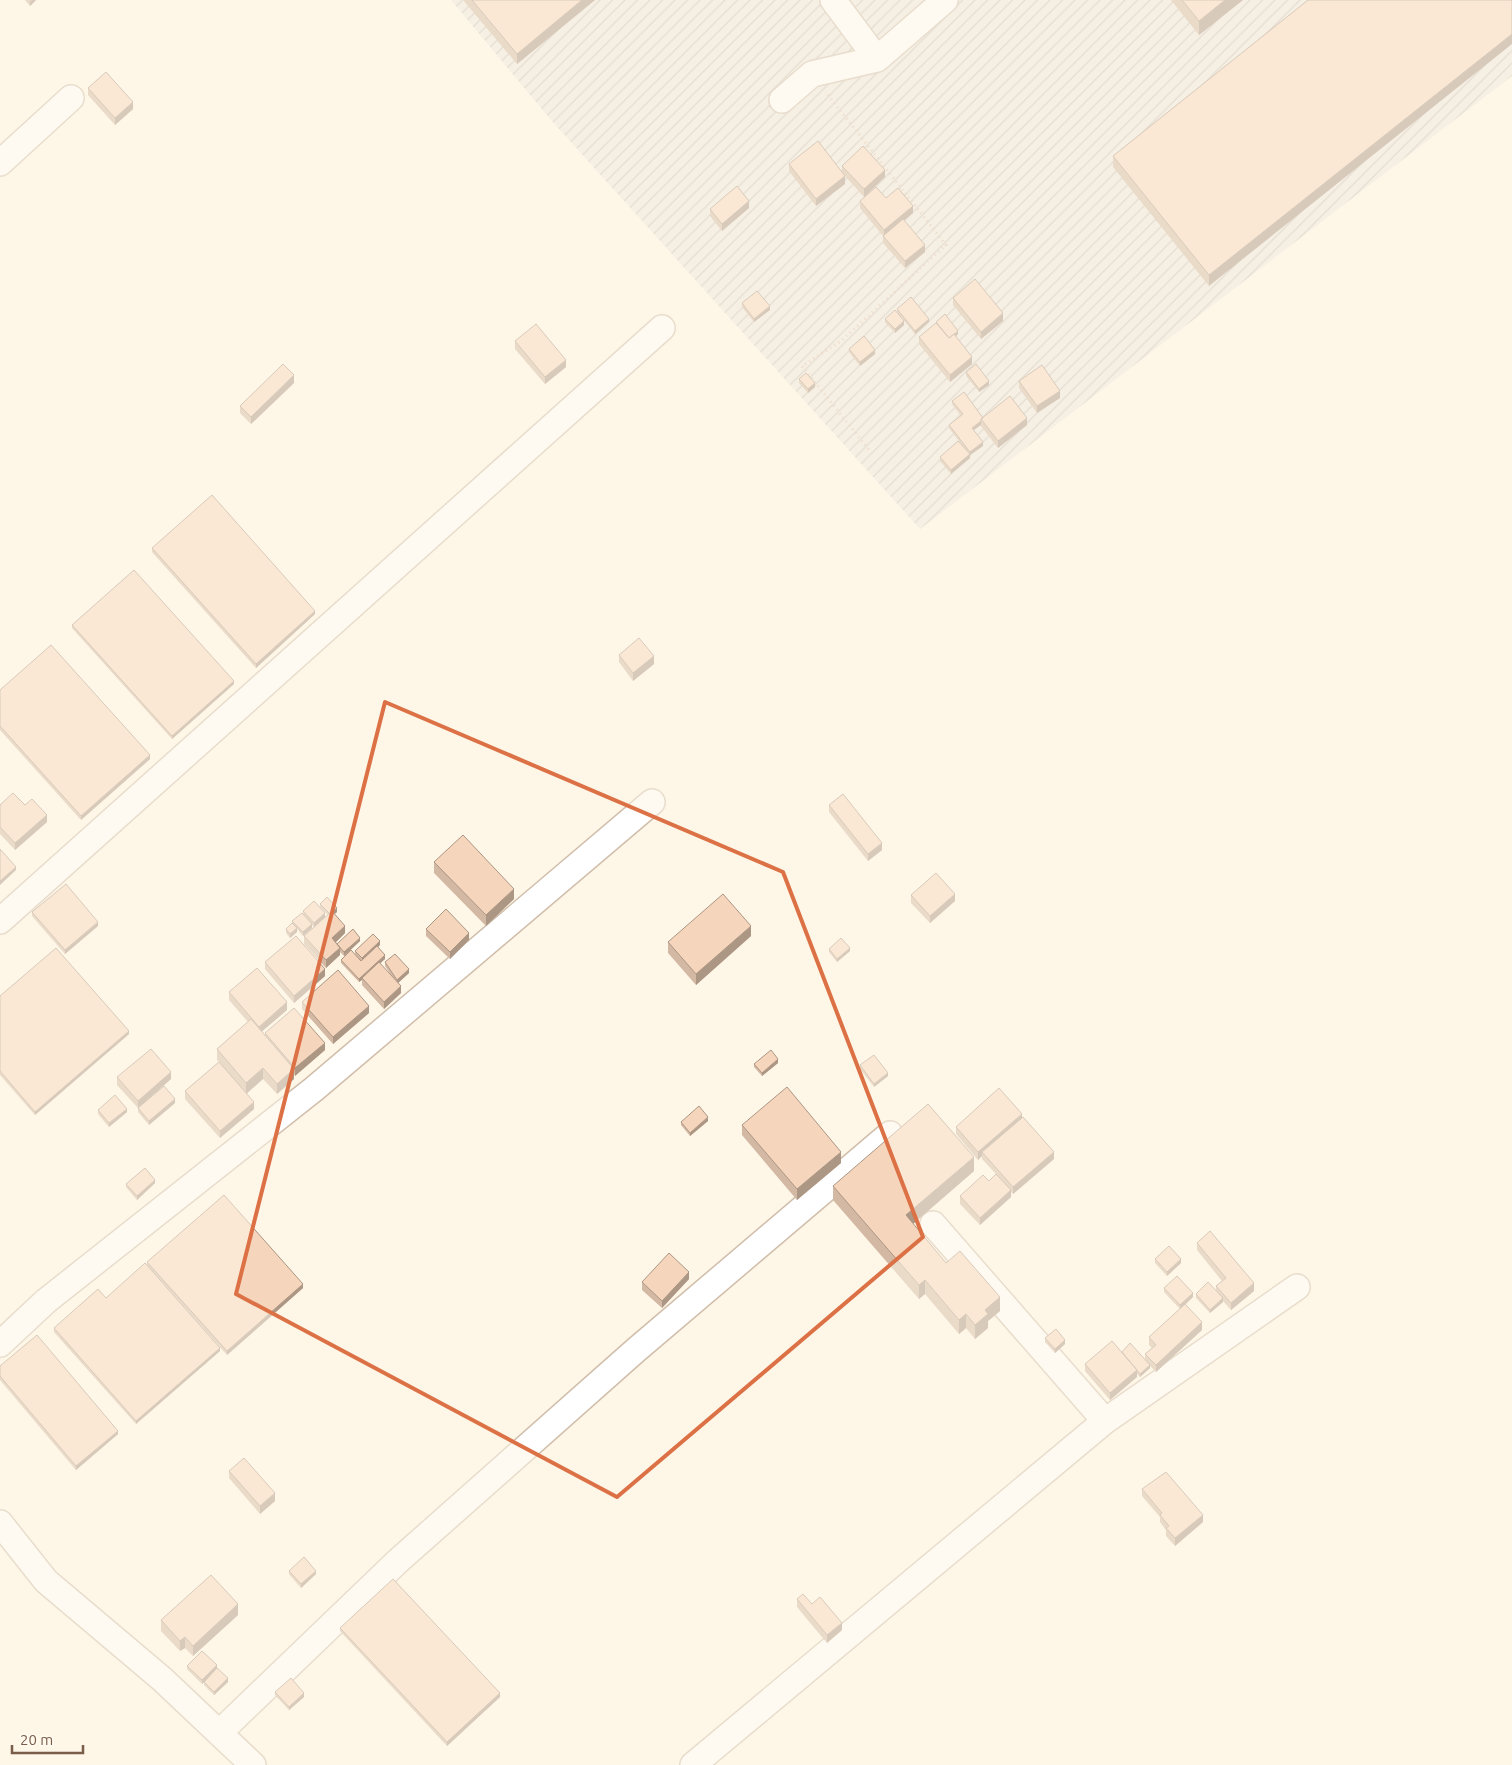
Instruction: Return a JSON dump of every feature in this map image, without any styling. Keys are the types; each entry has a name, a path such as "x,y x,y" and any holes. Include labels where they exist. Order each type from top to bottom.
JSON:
{"street":[{"path":"832,0 877,59"},
{"path":"782,100 812,74 877,59 945,0"},
{"path":"0,163 70,98"},
{"path":"0,921 662,328"},
{"path":"0,1344 46,1302 314,1089 652,802"},
{"path":"219,1732 406,1554 636,1350 890,1134"},
{"path":"933,1224 1105,1421"},
{"path":"693,1765 1105,1421 1297,1287"},
{"path":"0,1523 46,1581 162,1679 253,1765"}],"path":[{"path":"812,74 946,245 841,341 802,366 870,451"}],"highlighted area":[{"path":"385,702 783,872 923,1237 617,1497 236,1294"}],"shaded area":[{"path":"451,0 1512,0 1512,76 920,529 551,120"}],"building":[{"path":"472,0 582,0 517,54"},
{"path":"1182,0 1225,0 1199,21"},
{"path":"1308,0 1512,0 1512,34 1209,275 1113,156"},
{"path":"106,72 133,102 115,118 88,88"},
{"path":"818,141 845,176 816,199 789,164"},
{"path":"863,146 885,170 864,189 842,166"},
{"path":"737,186 749,201 722,224 710,209"},
{"path":"876,187 886,198 898,188 913,206 884,230 860,201"},
{"path":"903,219 925,245 905,261 883,236"},
{"path":"975,279 1003,313 981,332 953,298"},
{"path":"757,291 770,306 754,319 742,303"},
{"path":"911,297 929,319 915,331 897,309"},
{"path":"895,310 904,321 895,329 885,319"},
{"path":"945,314 958,331 949,338 936,322"},
{"path":"936,323 949,338 954,334 972,357 950,375 919,337"},
{"path":"536,324 566,360 545,377 515,341"},
{"path":"864,336 875,350 860,362 849,349"},
{"path":"283,364 294,375 251,417 240,406"},
{"path":"976,364 989,381 979,389 966,372"},
{"path":"1042,365 1060,391 1037,406 1019,381"},
{"path":"806,373 815,383 808,389 799,379"},
{"path":"964,392 983,418 972,428 983,442 970,452 949,425 963,414 952,401"},
{"path":"1010,396 1027,418 998,441 981,419"},
{"path":"958,441 970,454 951,470 940,457"},
{"path":"212,495 315,611 256,664 152,548"},
{"path":"134,570 234,681 172,736 72,625"},
{"path":"639,638 654,656 633,673 619,655"},
{"path":"51,645 150,755 81,816 0,726 0,690"},
{"path":"13,793 25,805 32,799 47,815 15,843 0,827 0,805"},
{"path":"843,794 882,843 868,854 829,805"},
{"path":"463,835 514,889 486,915 434,862"},
{"path":"0,849 16,867 0,881"},
{"path":"936,873 955,894 930,916 911,895"},
{"path":"66,884 98,922 65,950 32,912"},
{"path":"723,894 751,926 696,974 668,942"},
{"path":"327,897 337,908 330,914 320,904"},
{"path":"314,901 325,913 314,923 303,911"},
{"path":"446,909 469,933 450,952 426,929"},
{"path":"332,911 345,926 332,938 340,948 326,960 304,936"},
{"path":"302,913 312,924 303,932 292,921"},
{"path":"292,923 297,928 290,934 286,929"},
{"path":"353,929 360,938 344,952 337,944"},
{"path":"373,934 380,941 362,958 355,951"},
{"path":"296,936 325,969 294,996 265,962"},
{"path":"841,938 850,948 837,959 829,949"},
{"path":"377,946 385,955 359,979 341,960 351,950 361,961"},
{"path":"56,948 129,1031 35,1112 0,1071 0,996"},
{"path":"395,954 409,969 397,980 385,962"},
{"path":"379,962 401,986 384,1002 362,978"},
{"path":"257,968 287,1002 259,1027 229,992"},
{"path":"338,970 369,1006 333,1037 302,1002"},
{"path":"294,1008 325,1043 295,1068 265,1033"},
{"path":"251,1019 294,1069 277,1084 263,1068 246,1083 217,1049"},
{"path":"151,1049 171,1072 138,1101 117,1077"},
{"path":"771,1050 778,1059 762,1073 754,1064"},
{"path":"874,1055 888,1073 874,1084 860,1065"},
{"path":"219,1062 254,1102 220,1131 185,1091"},
{"path":"164,1086 175,1099 149,1121 138,1108"},
{"path":"787,1087 841,1152 797,1189 742,1125"},
{"path":"999,1088 1022,1114 978,1152 956,1127"},
{"path":"115,1095 127,1109 109,1123 98,1110"},
{"path":"928,1104 974,1157 906,1215 946,1263 960,1251 1000,1297 985,1310 988,1314 975,1325 966,1314 959,1320 925,1280 919,1285 833,1186"},
{"path":"699,1106 708,1117 690,1133 681,1122"},
{"path":"1023,1117 1054,1152 1013,1187 982,1152"},
{"path":"145,1168 155,1180 137,1196 126,1184"},
{"path":"996,1174 1011,1190 980,1218 960,1196 983,1175 989,1181"},
{"path":"224,1195 303,1284 227,1351 147,1262"},
{"path":"1210,1231 1254,1283 1231,1303 1216,1286 1226,1278 1197,1243"},
{"path":"1169,1246 1181,1259 1167,1272 1155,1259"},
{"path":"669,1253 689,1272 662,1301 642,1282"},
{"path":"145,1263 220,1348 136,1421 54,1328 98,1289 106,1298"},
{"path":"1177,1276 1193,1293 1180,1305 1164,1288"},
{"path":"1208,1282 1223,1298 1210,1310 1196,1294"},
{"path":"1185,1304 1202,1322 1156,1365 1145,1354 1156,1345 1149,1337"},
{"path":"1056,1329 1065,1340 1055,1349 1045,1338"},
{"path":"37,1335 118,1431 76,1466 0,1376 0,1366"},
{"path":"1112,1341 1137,1370 1110,1393 1085,1364"},
{"path":"1130,1343 1150,1365 1140,1374 1122,1352"},
{"path":"244,1458 275,1493 260,1506 229,1471"},
{"path":"1166,1472 1203,1515 1175,1538 1166,1528 1169,1526 1160,1515 1162,1513 1142,1489"},
{"path":"304,1557 316,1571 301,1584 289,1571"},
{"path":"211,1575 238,1604 193,1646 185,1637 180,1641 161,1620"},
{"path":"393,1579 500,1693 447,1742 340,1628"},
{"path":"803,1594 812,1604 820,1597 842,1623 827,1635 797,1599"},
{"path":"202,1651 217,1665 202,1680 187,1666"},
{"path":"217,1668 228,1678 214,1692 204,1682"},
{"path":"291,1678 304,1693 289,1707 275,1692"}]}
